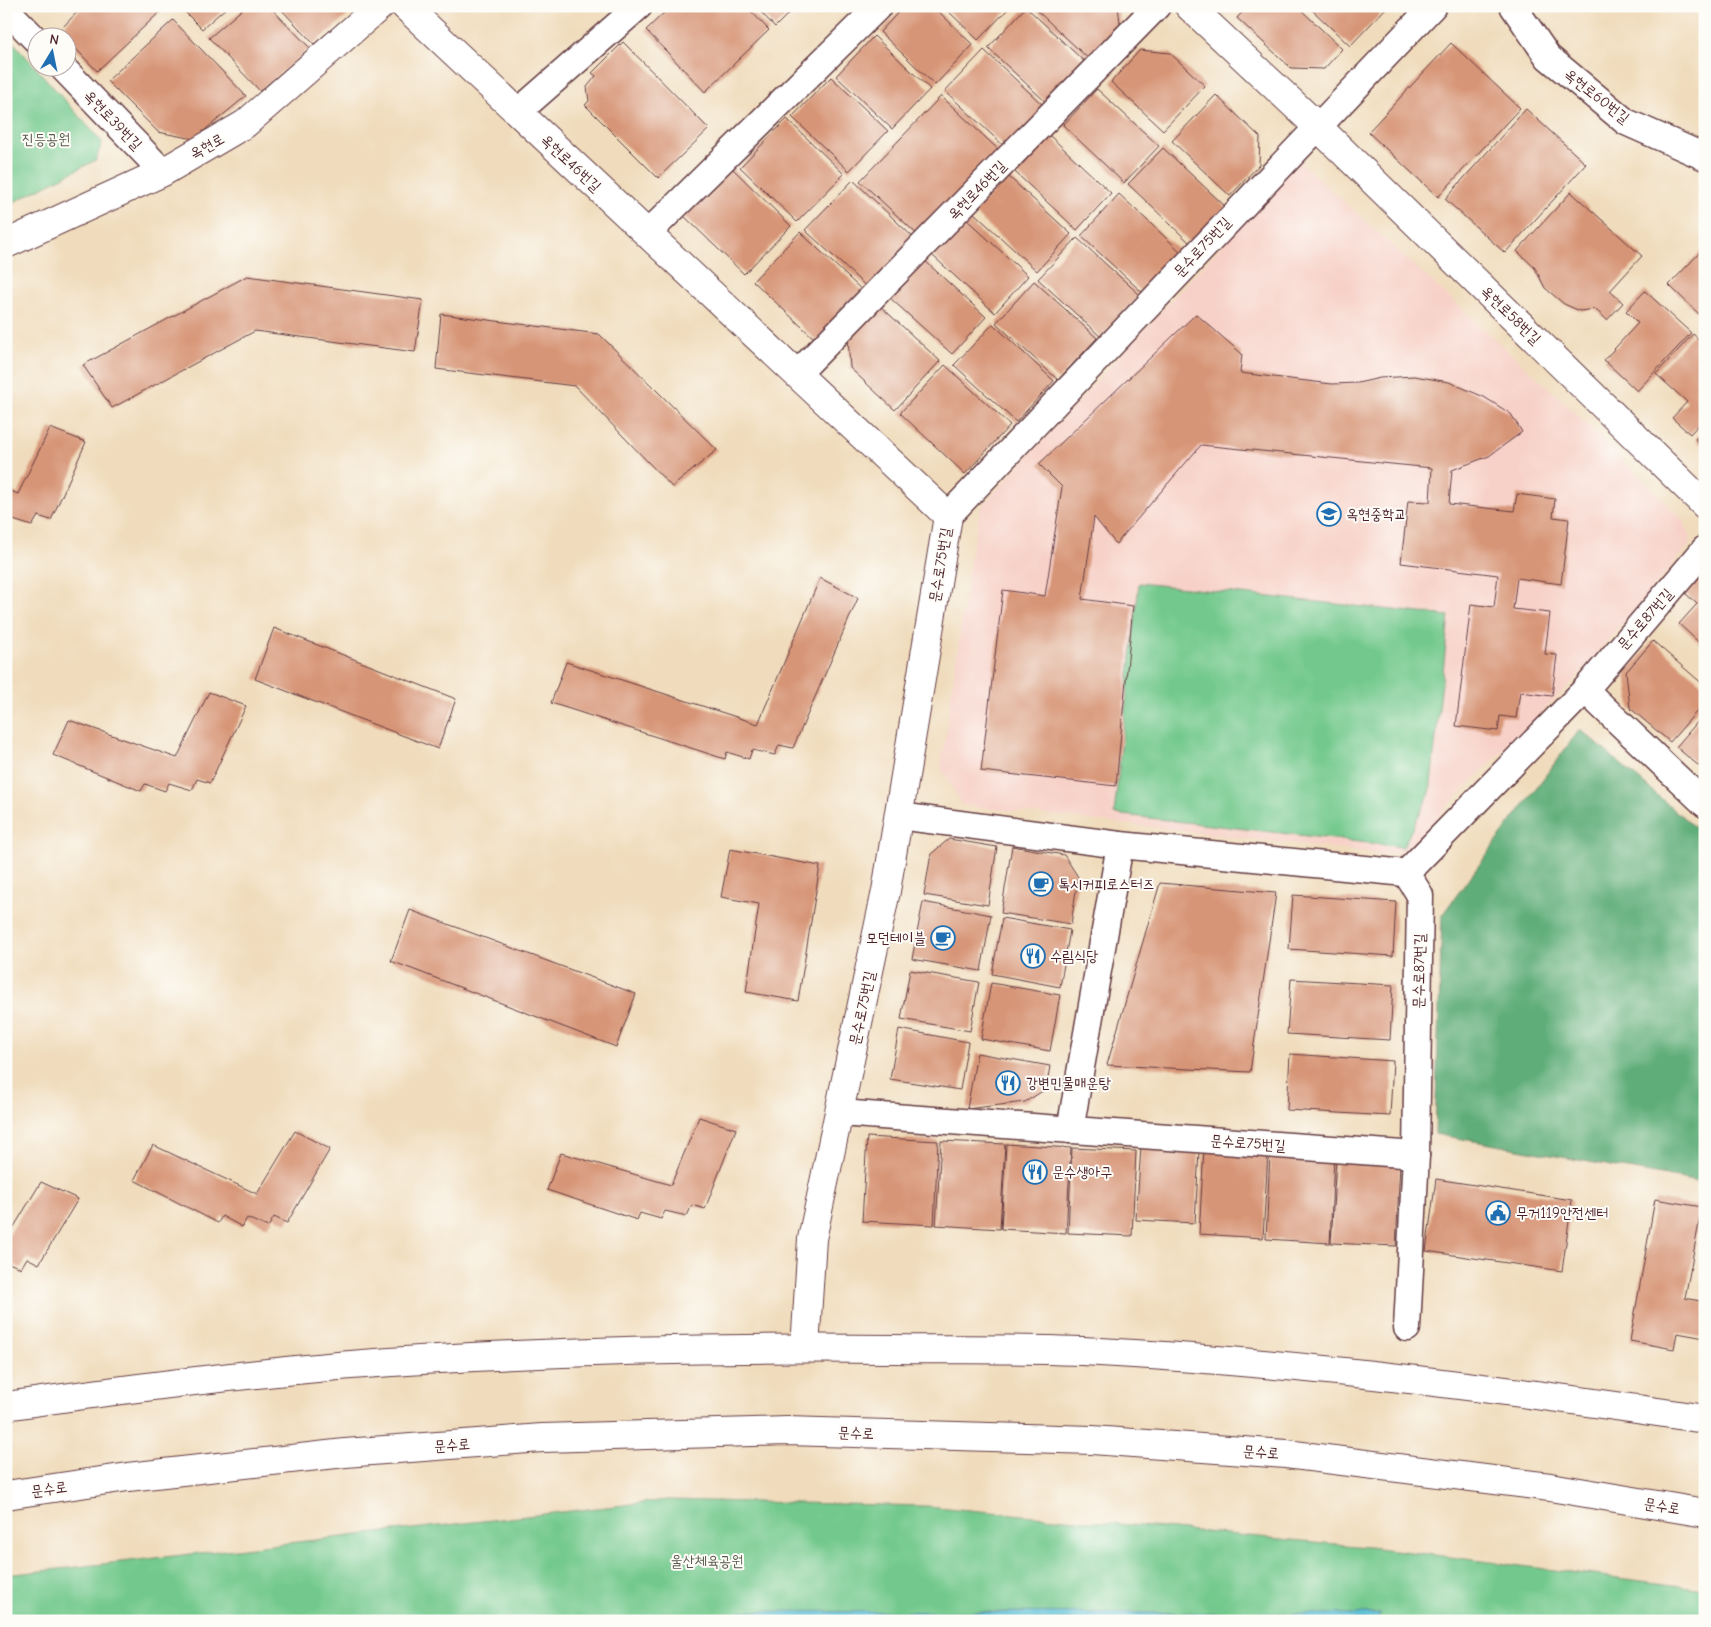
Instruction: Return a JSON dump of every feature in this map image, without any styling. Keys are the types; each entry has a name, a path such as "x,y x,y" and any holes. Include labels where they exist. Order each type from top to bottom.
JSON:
{"main road":[{"name":"옥현로","path":"6,244 163,172 245,124 380,6"},
{"name":"옥현로46번길","path":"405,6 948,516"},
{"name":"옥현로58번길","path":"1189,6 1317,126 1705,505"},
{"name":"문수로75번길","path":"805,1348 812,1239 886,891 900,816 948,516"},
{"path":"6,1406 125,1389 337,1366 541,1354 805,1348 1117,1353 1302,1368 1554,1396 1705,1419"},
{"name":"문수로","path":"6,1495 128,1477 345,1453 542,1438 787,1431 1092,1440 1286,1454 1550,1487 1705,1513"}],"street":[{"path":"518,112 639,6"},
{"path":"647,234 879,6"},
{"name":"옥현로46번길","path":"797,374 1157,6"},
{"path":"1317,126 1433,6"},
{"name":"옥현로60번길","path":"1513,6 1548,57 1626,122 1705,156"},
{"path":"6,9 28,32"},
{"name":"옥현로39번길","path":"73,78 163,172"},
{"name":"문수로75번길","path":"948,516 1317,126"},
{"name":"문수로87번길","path":"1407,1328 1416,1155 1420,895 1406,873 1585,690 1705,549"},
{"path":"1585,690 1705,804"},
{"path":"900,816 1120,844 1406,873"},
{"path":"1070,1130 1120,844"},
{"name":"문수로75번길","path":"840,1113 1416,1155"}],"shaded area":[{"name":"옥현중학교","path":"1299,161 1562,400 1685,522 1691,543 1570,685 1453,800 1407,850 1380,854 962,805 941,767 971,555 981,507"}],"green space":[{"name":"진등공원","path":"6,34 28,59 28,78 45,78 102,142 96,160 6,206"},
{"path":"1139,583 1449,616 1430,793 1403,847 1114,814"},
{"path":"1580,729 1705,836 1705,1183 1435,1134 1442,915"},
{"name":"울산체육공원","path":"668,1500 926,1506 1378,1548 1705,1589 1705,1621 6,1621 6,1575"}],"water":[{"path":"740,1611 1380,1614 1377,1621 739,1621"}],"building":[{"path":"83,6 160,6 163,9 97,71 78,51 78,28 62,28"},
{"path":"179,6 228,6 202,29"},
{"path":"246,6 269,6 310,48 260,91 209,38"},
{"path":"278,6 359,6 314,44"},
{"path":"671,6 746,6 769,30 705,92 646,30"},
{"path":"755,6 796,6 775,27"},
{"path":"904,6 933,6 973,45 935,85 880,32"},
{"path":"943,6 1011,6 978,40"},
{"path":"1032,6 1118,6 1121,31 1092,62"},
{"path":"1248,6 1297,6 1342,49 1324,69 1291,68 1237,18"},
{"path":"1308,6 1388,6 1350,46"},
{"path":"1026,7 1088,65 1049,105 988,48"},
{"path":"173,20 246,96 194,139 158,132 107,81"},
{"path":"874,36 930,89 892,129 836,76"},
{"path":"623,42 709,129 658,178 585,105 589,101 587,87 596,76 592,73"},
{"path":"1451,43 1520,108 1438,197 1368,132"},
{"path":"984,50 1045,107 1007,149 945,91"},
{"path":"1140,50 1170,53 1205,86 1163,130 1111,82"},
{"path":"831,77 888,131 849,171 792,117"},
{"path":"1097,89 1159,146 1124,183 1063,125"},
{"path":"1216,95 1260,137 1259,165 1230,196 1172,141"},
{"path":"941,96 1002,153 921,238 860,181"},
{"path":"1526,109 1586,164 1505,253 1445,199"},
{"path":"787,119 844,174 797,222 740,167"},
{"path":"1049,135 1111,193 1077,230 1015,172"},
{"path":"1163,148 1226,207 1191,244 1128,184"},
{"path":"732,168 791,226 744,274 684,216"},
{"path":"1008,176 1071,234 1037,271 974,213"},
{"path":"853,180 917,241 870,290 805,230"},
{"path":"1571,192 1642,256 1610,291 1623,303 1607,320 1595,309 1580,311 1564,304 1545,288 1535,268 1517,251"},
{"path":"1119,194 1181,252 1143,293 1081,236"},
{"path":"966,219 1028,276 995,313 932,255"},
{"path":"800,232 864,292 817,341 753,281"},
{"path":"1077,238 1140,295 1101,337 1038,279"},
{"path":"1705,247 1705,320 1669,285"},
{"path":"924,260 986,317 952,354 889,297"},
{"path":"247,276 423,300 415,352 255,331 112,408 83,365"},
{"path":"1034,281 1097,338 1058,380 996,323"},
{"path":"1645,291 1691,333 1637,391 1604,360 1638,323 1626,311"},
{"path":"878,304 940,361 895,410 850,368 848,337"},
{"path":"441,314 599,334 717,450 672,487 575,386 436,369"},
{"path":"1196,314 1242,354 1240,373 1332,384 1358,383 1380,378 1414,376 1449,382 1484,397 1511,414 1522,432 1489,456 1452,470 1449,504 1514,511 1517,494 1555,499 1553,517 1569,519 1561,584 1517,578 1513,609 1550,613 1545,654 1557,655 1552,696 1520,692 1516,718 1500,716 1498,731 1456,726 1471,604 1494,607 1498,575 1401,563 1408,501 1430,502 1432,468 1201,445 1116,544 1094,517 1082,599 1133,606 1116,786 981,771 1003,590 1045,596 1062,487 1039,464"},
{"path":"993,324 1054,381 1016,422 954,365"},
{"path":"1693,334 1705,345 1705,418 1690,434 1672,418 1687,402 1656,374"},
{"path":"945,365 1010,425 965,474 900,413"},
{"path":"50,428 86,442 51,520 38,516 32,526 10,519 6,528 6,489 18,494"},
{"path":"1705,430 1705,448 1695,439"},
{"path":"1702,575 1705,578 1705,648 1679,624 1697,604 1685,593"},
{"path":"820,578 858,598 793,748 779,745 775,755 752,750 749,759 727,752 725,759 551,703 566,662 758,724"},
{"path":"274,628 456,699 438,749 255,679"},
{"path":"1653,641 1705,686 1705,702 1670,742 1630,708 1626,672"},
{"path":"209,692 246,706 210,783 197,779 192,790 169,783 165,791 145,784 141,791 53,755 69,720 177,758"},
{"path":"1705,713 1705,771 1676,747"},
{"path":"949,839 997,847 988,905 924,895 931,854"},
{"path":"1012,846 1064,855 1078,877 1071,924 1001,913"},
{"path":"730,849 820,866 798,1001 746,992 759,904 721,897"},
{"path":"1160,883 1276,893 1250,1072 1107,1065"},
{"path":"1293,895 1396,902 1393,956 1289,949"},
{"path":"923,902 991,915 981,971 912,959"},
{"path":"410,910 636,994 616,1047 391,961"},
{"path":"1002,918 1070,930 1060,987 992,974"},
{"path":"910,970 979,982 970,1031 901,1019"},
{"path":"1291,979 1393,985 1390,1040 1287,1034"},
{"path":"991,983 1060,995 1050,1051 981,1039"},
{"path":"899,1029 968,1042 960,1090 890,1079"},
{"path":"977,1053 1050,1066 1046,1089 1025,1102 967,1109"},
{"path":"1290,1054 1393,1061 1390,1116 1287,1110"},
{"path":"699,1117 736,1129 705,1209 692,1205 687,1216 665,1211 661,1219 640,1213 637,1220 547,1190 561,1153 671,1185"},
{"path":"295,1131 330,1149 287,1223 274,1217 268,1227 247,1218 242,1227 222,1216 218,1223 134,1180 153,1145 257,1194"},
{"path":"867,1137 938,1141 934,1225 862,1221"},
{"path":"941,1141 1005,1144 1000,1229 936,1225"},
{"path":"1006,1144 1071,1148 1066,1233 1001,1229"},
{"path":"1141,1147 1199,1151 1195,1223 1136,1220"},
{"path":"1072,1148 1136,1151 1132,1236 1068,1233"},
{"path":"1204,1149 1268,1153 1263,1238 1199,1234"},
{"path":"1270,1154 1334,1158 1330,1243 1266,1239"},
{"path":"1336,1158 1400,1162 1396,1246 1331,1243"},
{"path":"1436,1179 1572,1200 1562,1271 1426,1251"},
{"path":"41,1182 78,1199 39,1264 27,1258 21,1268 6,1262 6,1233 9,1235"},
{"path":"1655,1199 1702,1207 1685,1298 1705,1302 1705,1338 1677,1333 1674,1349 1630,1341"}],"place":[{"name":"옥현중학교","path":"1329,514"},
{"name":"톡시커피로스터즈","path":"1041,884"},
{"name":"모던테이블","path":"943,938"},
{"name":"수림식당","path":"1033,956"},
{"name":"강변민물매운탕","path":"1008,1083"},
{"name":"문수생아구","path":"1035,1172"},
{"name":"무거119안전센터","path":"1498,1213"}]}
